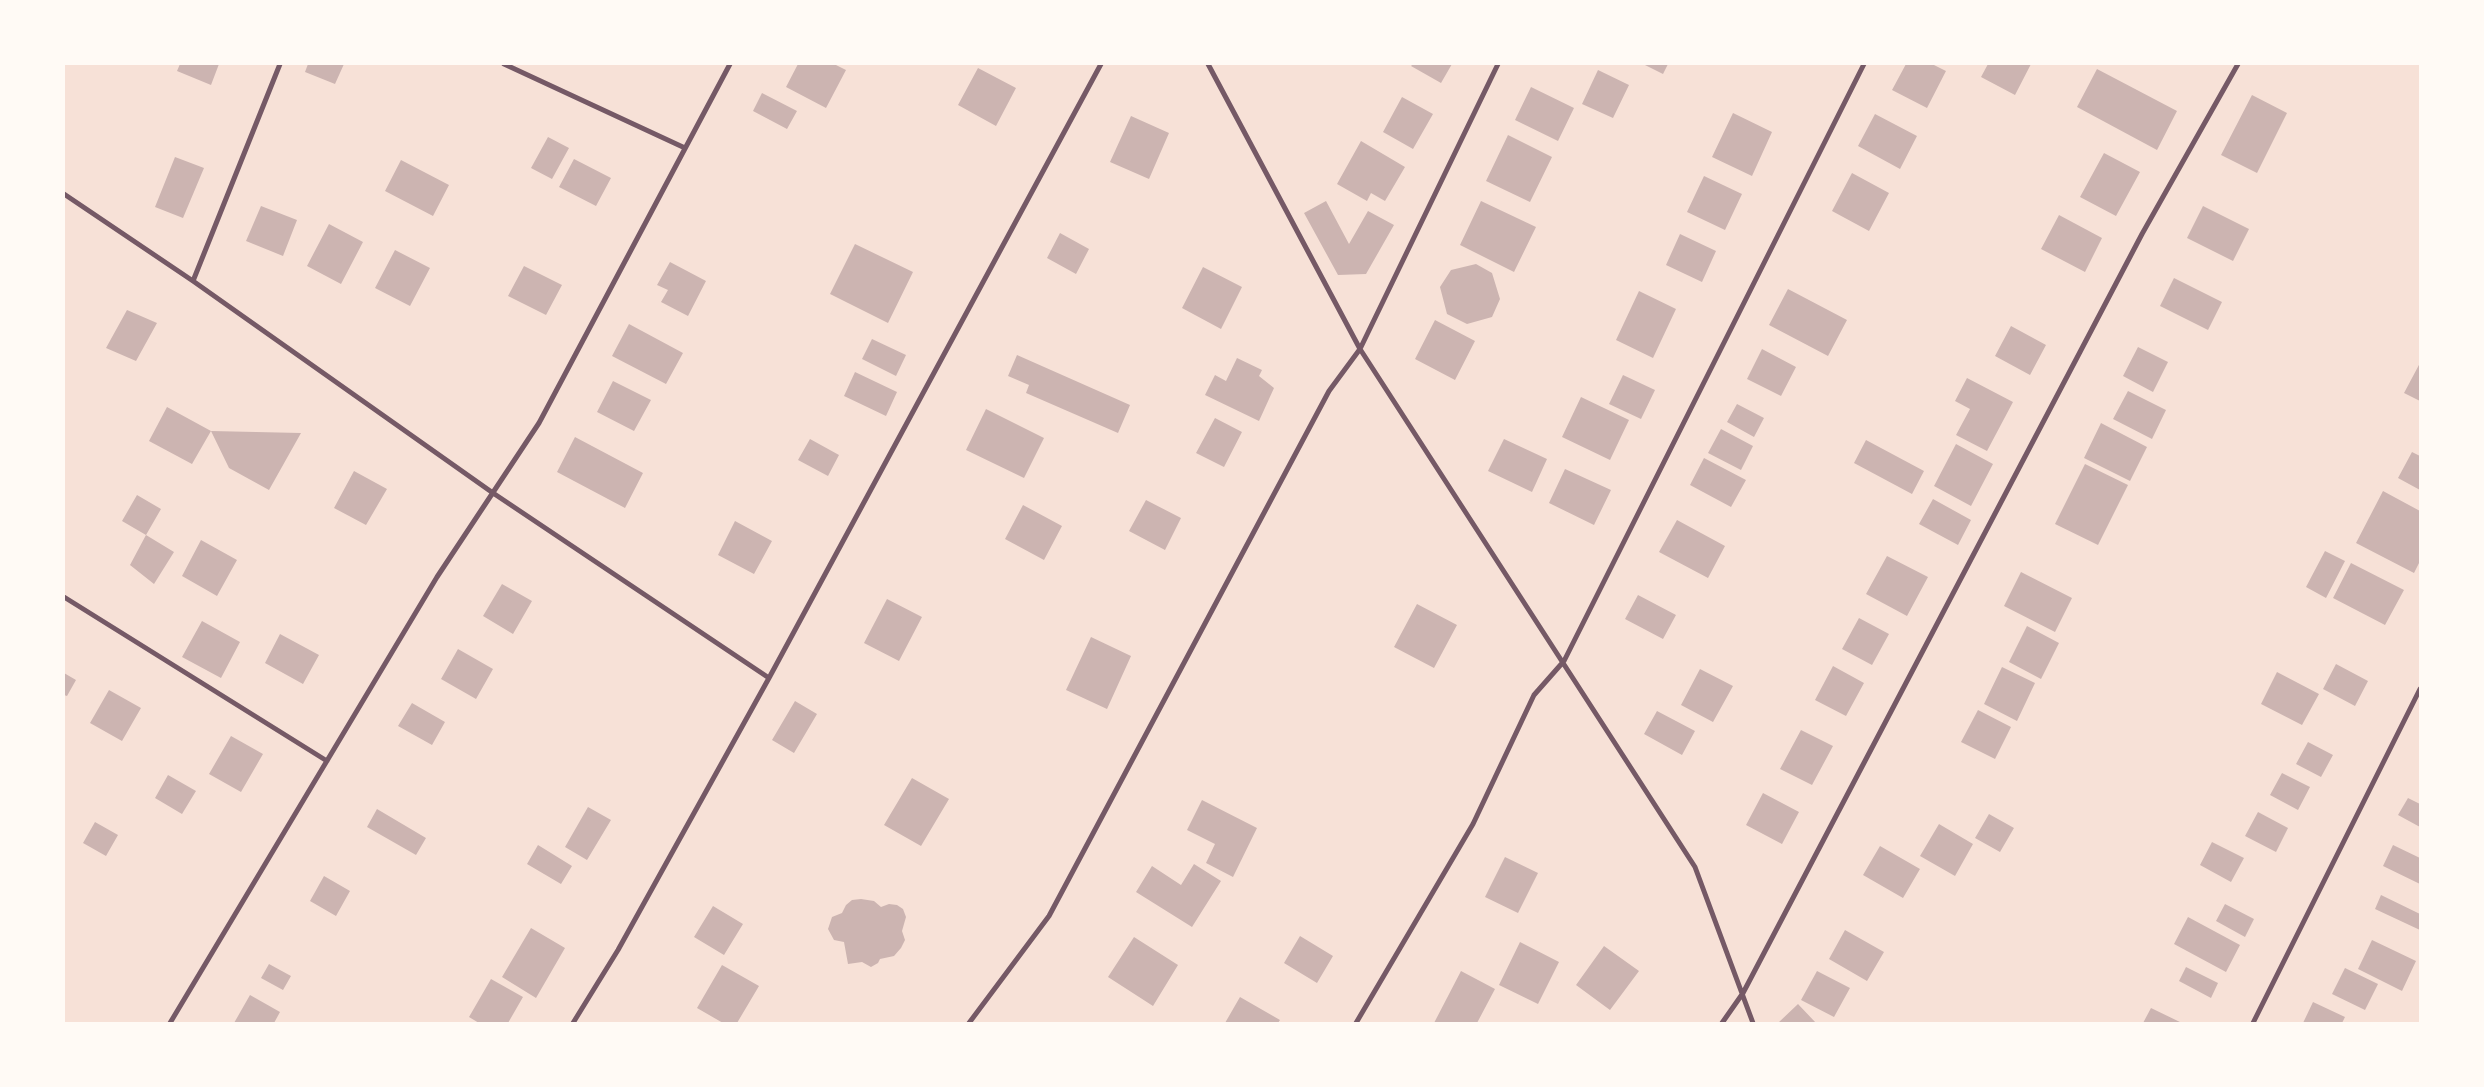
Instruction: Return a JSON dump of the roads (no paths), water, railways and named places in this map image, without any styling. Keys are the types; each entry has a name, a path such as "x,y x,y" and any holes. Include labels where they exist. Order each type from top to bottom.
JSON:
{"street":[{"path":"193,281 280,64"},
{"path":"504,64 685,148"},
{"path":"170,1023 437,577 538,423 567,373 730,64"},
{"path":"573,1023 618,950 769,678 1101,64"},
{"path":"1208,64 1360,349 1564,661 1695,867 1753,1023"},
{"path":"969,1023 1049,916 1329,391 1360,349 1498,64"},
{"path":"1356,1023 1473,824 1534,695 1564,661 1864,64"},
{"path":"1722,1023 1742,993 2142,234 2238,64"},
{"path":"64,194 193,281 493,493 769,678"},
{"path":"64,597 327,761"},
{"path":"2253,1023 2420,689"}]}
